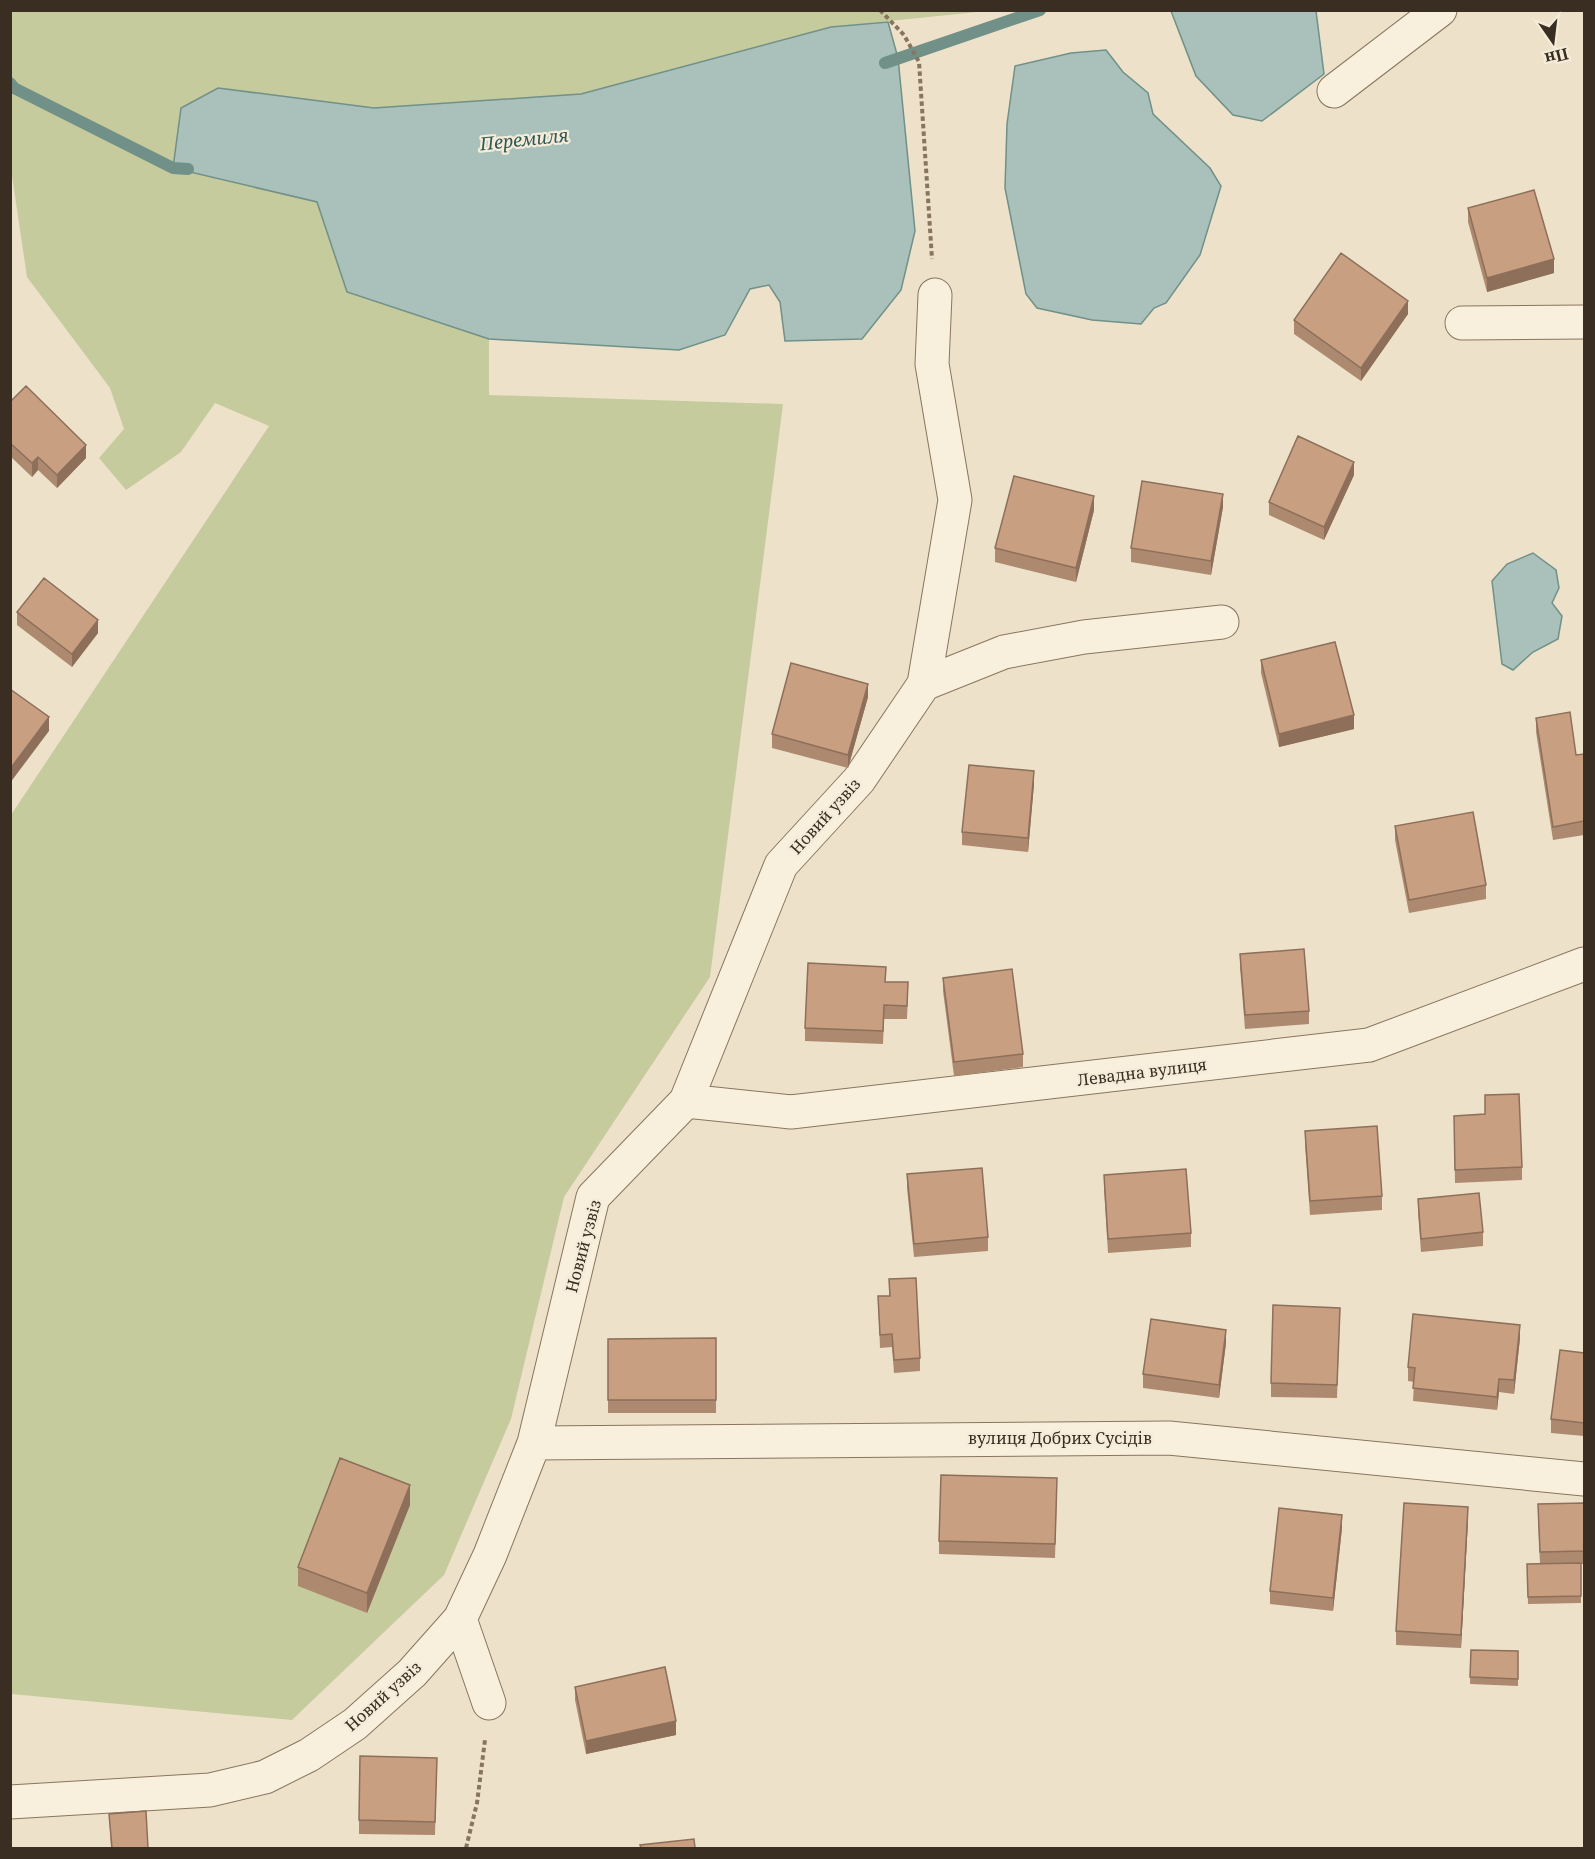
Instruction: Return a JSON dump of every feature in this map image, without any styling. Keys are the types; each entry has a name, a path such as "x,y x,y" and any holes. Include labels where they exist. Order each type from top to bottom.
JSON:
{"street":[{"path":"1334,92 1440,10"},
{"path":"924,684 955,501 932,364 935,295"},
{"path":"1462,323 1584,322"},
{"path":"924,684 1004,652 1084,637 1222,622"},
{"name":"Новий узвіз","path":"10,1802 210,1790 265,1777 309,1755 356,1724 412,1673 460,1618 490,1555 534,1443 593,1197 686,1101 781,865 859,780 924,684"},
{"name":"Левадна вулиця","path":"686,1101 791,1113 1369,1045 1584,964"},
{"name":"вулиця Добрих Сусідів","path":"534,1443 1169,1438 1584,1479"},
{"path":"460,1618 489,1703"}],"path":[{"path":"880,10 903,35 920,62 935,295"},
{"path":"466,1848 477,1803 489,1703"}],"green space":[{"path":"10,11 987,11 831,27 581,94 374,108 218,88 173,168 317,202 347,292 489,339 489,395 783,404 710,977 564,1197 511,1419 444,1575 292,1720 11,1694 11,815 269,426 215,403 181,452 126,490 99,458 124,429 110,388 27,277 11,169"}],"water":[{"path":"1171,11 1316,11 1324,74 1262,121 1233,115 1196,76"},
{"path":"888,22 898,58 915,231 901,290 862,339 785,341 780,302 769,285 750,289 725,335 679,350 489,339 347,292 317,202 173,168 181,108 218,88 374,108 581,94 831,27"},
{"path":"1106,50 1123,72 1148,93 1153,114 1210,168 1221,186 1200,255 1166,303 1154,308 1141,324 1092,320 1037,308 1026,294 1005,188 1007,124 1015,66 1071,53"},
{"path":"1533,553 1556,570 1559,588 1552,603 1562,616 1558,639 1533,652 1513,670 1502,664 1492,581 1507,564"}],"building":[{"path":"1534,190 1554,259 1487,278 1468,208"},
{"path":"1341,253 1408,301 1361,368 1294,320"},
{"path":"26,386 86,445 57,475 38,457 32,463 10,443 10,402"},
{"path":"1298,436 1354,462 1324,527 1269,502"},
{"path":"1014,476 1094,496 1076,568 995,548"},
{"path":"1142,481 1223,494 1211,561 1131,548"},
{"path":"44,578 98,620 72,654 17,612"},
{"path":"1335,642 1354,715 1279,734 1261,660"},
{"path":"791,663 868,684 848,755 772,734"},
{"path":"10,689 49,717 10,769"},
{"path":"1570,712 1576,755 1584,754 1584,821 1553,827 1536,718"},
{"path":"969,765 1034,771 1028,838 962,832"},
{"path":"1473,812 1486,885 1409,900 1395,826"},
{"path":"1304,949 1309,1011 1245,1015 1240,954"},
{"path":"808,963 886,967 885,982 908,982 907,1006 884,1005 883,1031 805,1028"},
{"path":"1012,969 1023,1054 954,1062 943,978"},
{"path":"1519,1094 1522,1167 1455,1170 1454,1116 1485,1114 1485,1095"},
{"path":"1377,1126 1382,1196 1310,1201 1305,1131"},
{"path":"982,1168 988,1237 914,1244 907,1174"},
{"path":"1186,1169 1191,1233 1108,1239 1104,1175"},
{"path":"1479,1193 1483,1232 1421,1239 1418,1199"},
{"path":"916,1278 920,1358 894,1360 892,1334 880,1335 878,1296 890,1296 889,1279"},
{"path":"1273,1305 1340,1308 1337,1385 1271,1383"},
{"path":"1413,1314 1520,1325 1514,1380 1499,1379 1497,1397 1413,1388 1415,1368 1408,1367"},
{"path":"1151,1319 1226,1330 1219,1385 1143,1374"},
{"path":"716,1338 716,1400 608,1400 608,1339"},
{"path":"1560,1350 1584,1353 1584,1423 1551,1419"},
{"path":"340,1458 410,1485 367,1593 298,1567"},
{"path":"941,1475 1057,1478 1055,1544 939,1541"},
{"path":"1404,1503 1468,1507 1461,1635 1396,1631"},
{"path":"1584,1503 1584,1551 1540,1552 1538,1504"},
{"path":"1279,1508 1342,1515 1333,1598 1270,1591"},
{"path":"1581,1563 1581,1596 1528,1597 1527,1564"},
{"path":"1471,1650 1518,1651 1518,1679 1470,1677"},
{"path":"665,1667 676,1721 586,1741 575,1687"},
{"path":"360,1756 437,1758 435,1822 359,1820"},
{"path":"146,1811 148,1848 112,1848 109,1814"},
{"path":"694,1839 695,1848 641,1848 640,1845"}],"waterway":[{"name":"Перемиля","path":"885,63 1040,10"},
{"name":"Перемиля","path":"10,83 14,88 173,168 188,169"}]}
